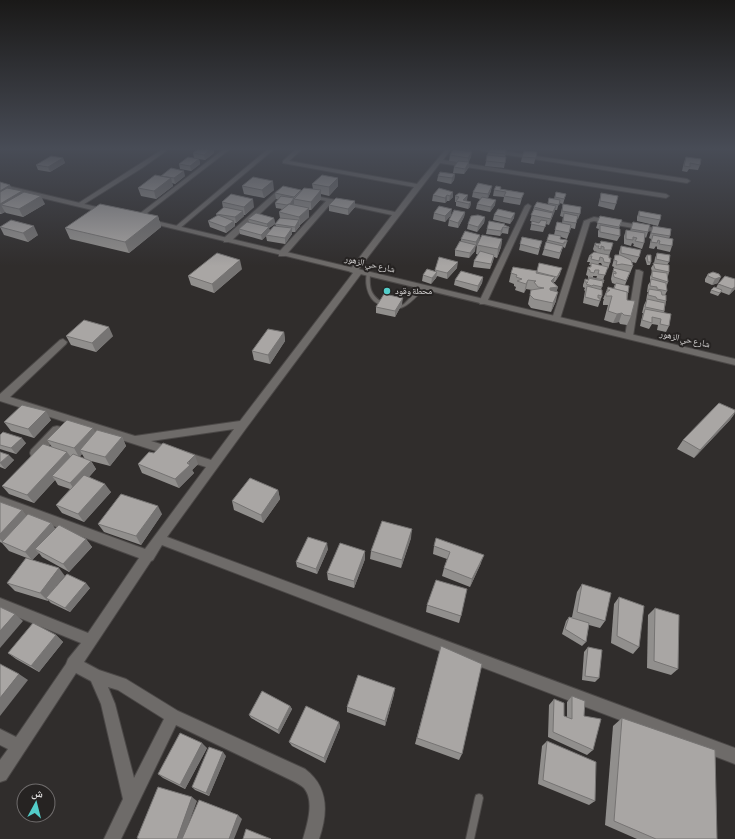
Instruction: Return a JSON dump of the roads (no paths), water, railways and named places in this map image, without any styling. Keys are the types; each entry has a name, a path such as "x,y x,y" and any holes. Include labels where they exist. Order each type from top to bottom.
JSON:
{"street":[{"path":"9,188 115,213"},
{"path":"79,205 106,188"},
{"name":"شارع حي الزهور","path":"173,188 133,218 735,362"},
{"path":"177,228 224,188"},
{"path":"0,774 89,640 149,556 159,539 243,424 360,272 396,214 416,188"},
{"path":"632,188 666,196"},
{"path":"226,240 279,192 293,192"},
{"path":"300,193 396,214"},
{"path":"282,254 330,200"},
{"path":"483,302 528,206"},
{"path":"556,319 588,221 594,219 661,231"},
{"path":"629,336 639,272"},
{"path":"1,397 63,342"},
{"path":"1,397 213,465"},
{"path":"26,462 68,419"},
{"path":"135,440 243,424"},
{"path":"0,501 149,556"},
{"path":"159,539 735,756"},
{"path":"0,604 89,640"},
{"path":"73,664 96,676 121,684 173,716 299,775 311,784 318,810 312,839"},
{"path":"96,676 108,704 131,799"},
{"path":"112,839 173,716"},
{"path":"0,737 18,746"}],"lane":[{"path":"360,272 370,295 382,304"},
{"path":"400,307 405,305 423,287"},
{"path":"470,839 479,798"}],"place":[{"name":"محطة وقود","path":"387,291"}]}
